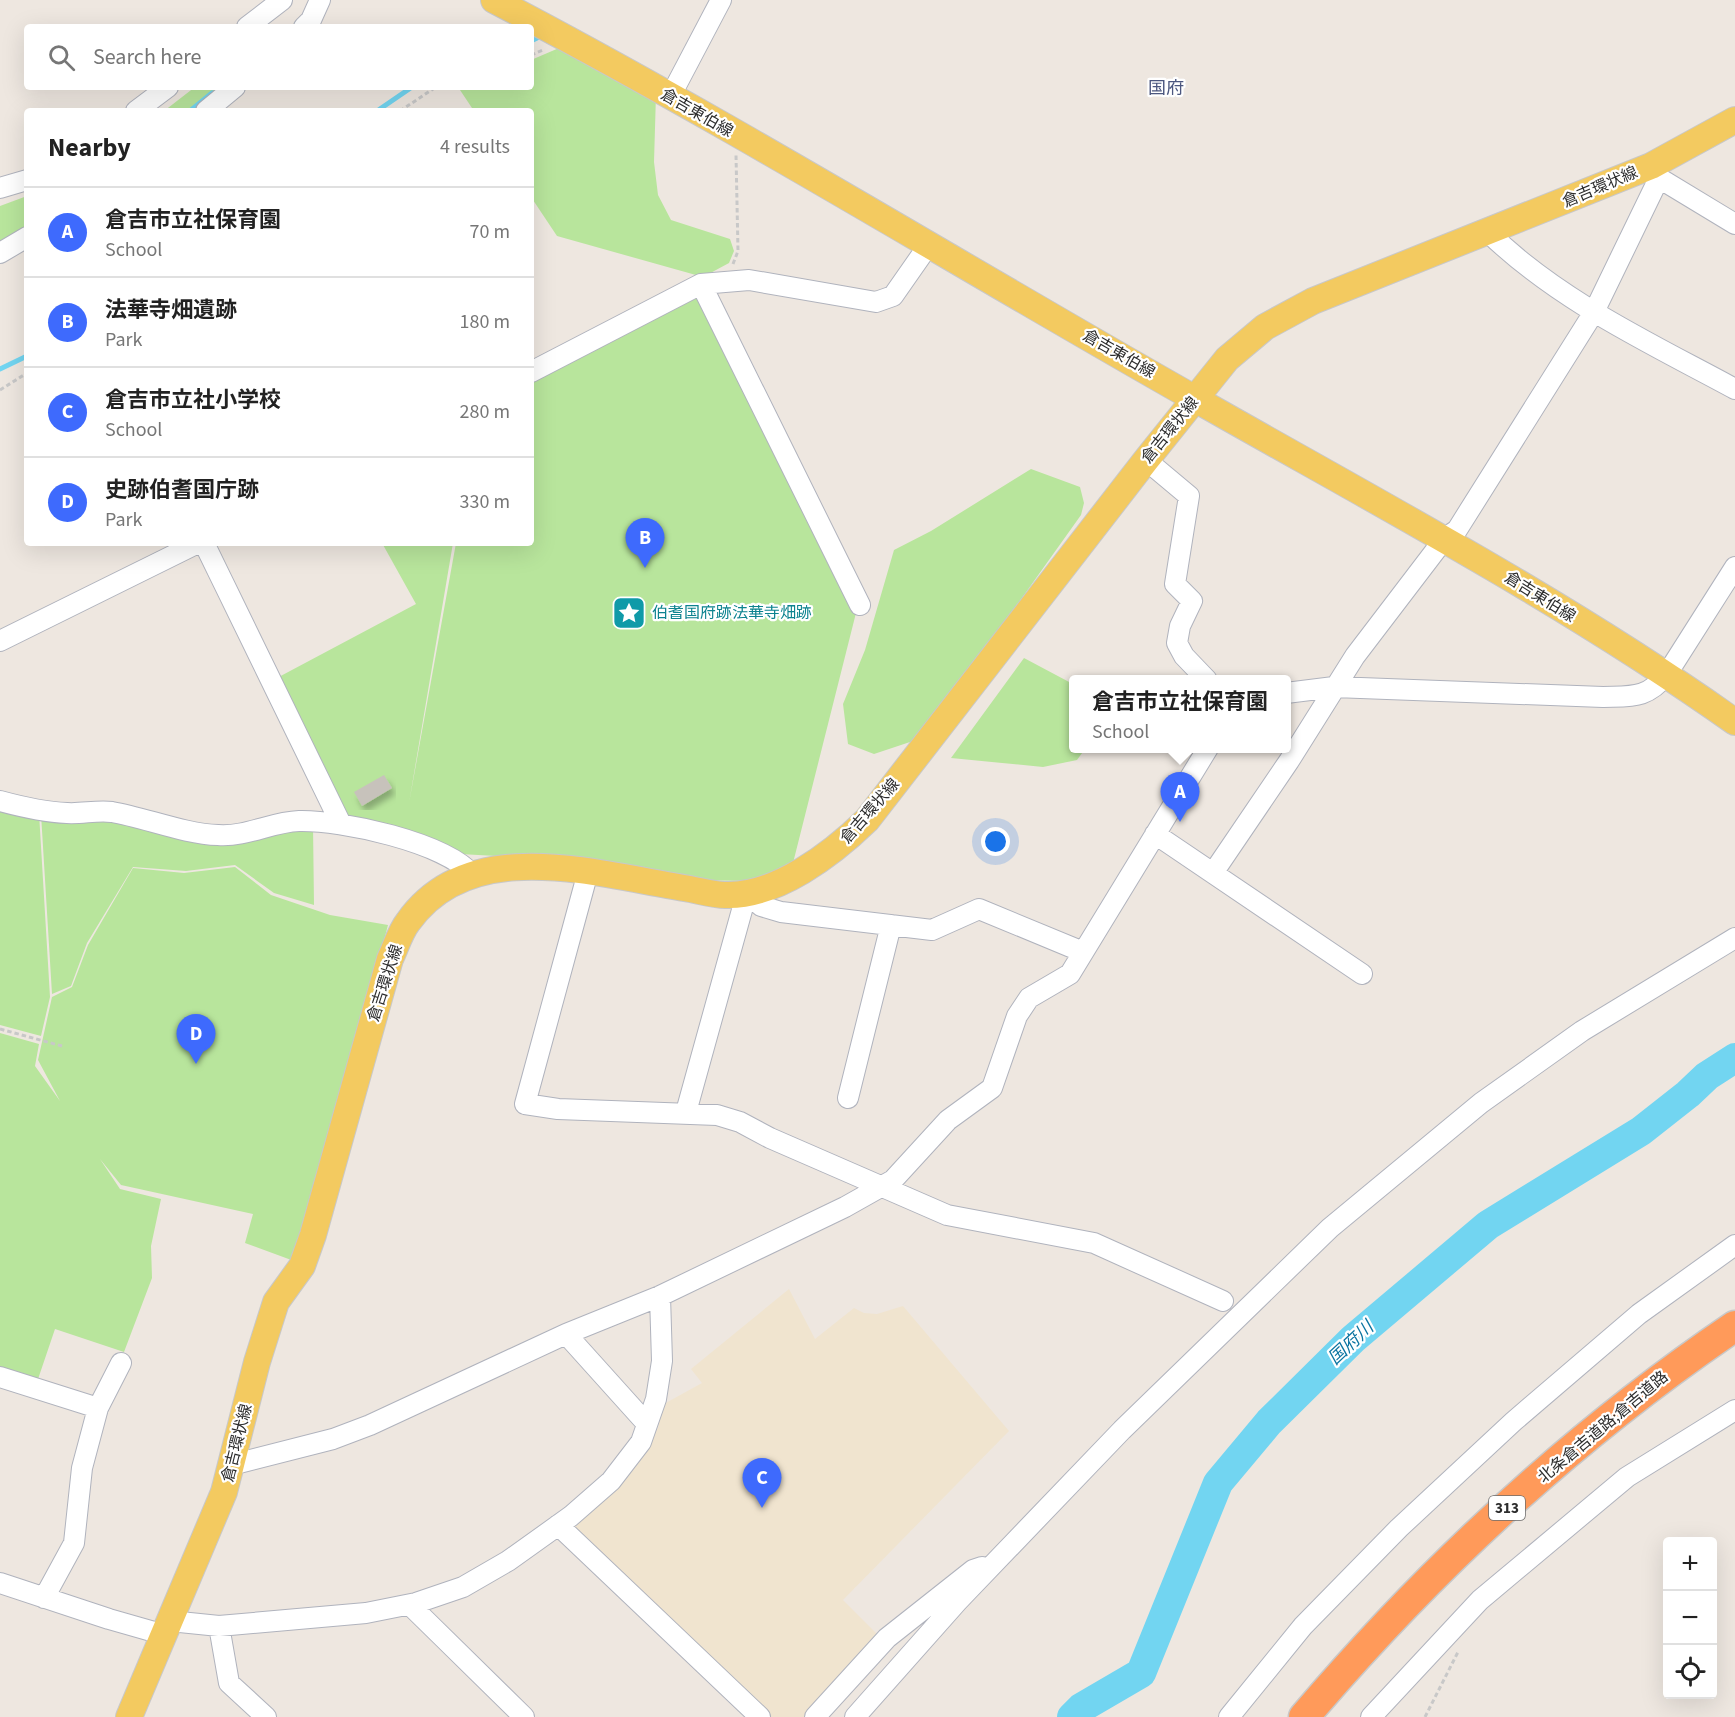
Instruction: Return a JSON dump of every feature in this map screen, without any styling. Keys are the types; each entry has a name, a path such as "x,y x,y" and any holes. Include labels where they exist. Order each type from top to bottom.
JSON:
{"highway":[{"name":"北条倉吉道路;倉吉道路","path":"1304,1717 1358,1654 1457,1552 1595,1430 1689,1357 1735,1326"},
{"name":"北条倉吉道路;倉吉道路","path":"1324,1717 1375,1657 1468,1564 1604,1441 1735,1344"}],"main road":[{"name":"倉吉東伯線","path":"494,0 930,243 1195,399 1445,538 1667,674 1735,722"},
{"name":"倉吉環状線","path":"129,1717 224,1492 257,1362 276,1302 302,1266 313,1235 390,959 408,922 427,901 444,886 473,875 497,868 537,865 725,895 747,892 781,882 835,851 867,820 1146,460 1227,360 1265,327 1313,301 1655,172 1735,120"}],"street":[{"path":"251,24 282,0"},
{"path":"307,24 320,0"},
{"path":"670,97 721,0"},
{"path":"140,108 164,90"},
{"path":"210,108 231,90"},
{"path":"1213,873 1289,761 1355,656 1445,538 1456,530 1594,312 1655,172 1735,224"},
{"path":"0,188 24,181"},
{"path":"1489,233 1549,282 1594,312 1735,389"},
{"path":"0,253 24,239"},
{"path":"534,370 701,284 749,280 876,302 893,296 930,243"},
{"path":"701,284 860,605"},
{"path":"1146,460 1190,496 1175,584 1192,601 1180,626 1177,643 1184,656 1202,675"},
{"path":"0,641 192,546"},
{"path":"205,546 340,822"},
{"path":"1291,692 1335,687 1603,697 1642,696 1659,684 1667,674 1735,567"},
{"path":"231,1465 333,1439 411,1407 566,1334 660,1296 845,1207 893,1180 948,1120 992,1088 1017,1016 1029,998 1070,974 1205,753"},
{"path":"0,801 33,810 68,813 109,811 217,836 245,834 296,821 340,822 403,840 463,864 473,875"},
{"path":"1155,834 1362,974"},
{"path":"585,883 525,1104 558,1109 686,1112 717,1115 740,1122 770,1138 883,1185 947,1215 1094,1243 1223,1301"},
{"path":"686,1112 747,892 761,906 781,912 932,930 979,909 1083,952"},
{"path":"848,1098 891,926"},
{"path":"855,1717 998,1560 1122,1430 1330,1228 1509,1083 1582,1031 1735,938"},
{"path":"1229,1717 1303,1626 1399,1528 1514,1421 1639,1314 1735,1245"},
{"path":"0,1583 44,1598 168,1628 219,1626 366,1613 410,1605 463,1587 508,1561 558,1525 611,1481 641,1442 656,1399 662,1361 660,1296"},
{"path":"566,1334 647,1424"},
{"path":"44,1598 74,1543 82,1468 98,1408 121,1363"},
{"path":"0,1377 98,1408"},
{"path":"1371,1717 1480,1600 1627,1477 1735,1410"},
{"path":"558,1525 760,1717"},
{"path":"815,1717 887,1638 973,1570 998,1560"},
{"path":"410,1605 524,1717"},
{"path":"219,1626 229,1683 266,1717"}],"path":[{"path":"404,108 432,90"},
{"path":"701,284 735,261 738,235 734,158 744,140"},
{"path":"0,390 24,375"},
{"path":"0,1029 62,1046"},
{"path":"1425,1717 1460,1648"}],"shaded area":[{"path":"789,1289 815,1339 854,1308 864,1313 877,1314 903,1306 1009,1431 843,1600 879,1636 810,1717 768,1717 567,1528 636,1463 658,1428 662,1405 702,1383 691,1369"}],"green space":[{"path":"559,48 656,94 654,162 658,195 671,220 730,239 734,251 729,263 703,277 557,236 534,202 534,108 472,108 460,90 534,90 534,59"},
{"path":"191,90 226,90 204,108 168,108"},
{"path":"24,197 24,235 0,248 0,206"},
{"path":"699,297 858,605 792,867 755,881 684,880 533,858 460,854 348,823 275,679 416,604 384,546 452,546 409,803 455,546 534,546 534,379"},
{"path":"1031,469 1080,487 1084,503 1081,515 922,738 874,754 848,744 843,704 865,650 894,550 931,531"},
{"path":"1024,658 1069,682 1069,753 1082,753 1077,760 1043,767 951,758"},
{"path":"0,805 39,813 50,997 41,1036 0,1025"},
{"path":"41,814 110,815 202,836 313,825 314,905 274,893 235,865 186,871 133,867 87,943 71,986 52,994"},
{"path":"235,867 271,895 330,915 388,925 351,1067 294,1261 245,1243 253,1214 121,1185 100,1159 120,1189 161,1199 151,1246 152,1278 124,1352 55,1329 36,1385 0,1374 0,1033 39,1044 35,1066 60,1101 38,1060 52,997 72,987 88,945 133,868 184,873"}],"building":[{"path":"384,775 392,788 362,806 354,792"}],"waterway":[{"path":"381,108 408,90"},
{"path":"194,108 212,93"},
{"path":"0,369 24,357"},
{"name":"国府川","path":"1072,1717 1081,1708 1141,1673 1218,1483 1269,1422 1353,1339 1488,1225 1641,1131 1707,1076 1735,1058"}],"place":[{"name":"法華寺畑遺跡","path":"645,568"},
{"name":"伯耆国府跡法華寺畑跡","path":"629,613"},
{"name":"倉吉市立社保育園","path":"1180,822"},
{"name":"史跡伯耆国庁跡","path":"196,1064"},
{"name":"倉吉市立社小学校","path":"762,1508"}],"district":[{"name":"国府","path":"1166,88"}]}
